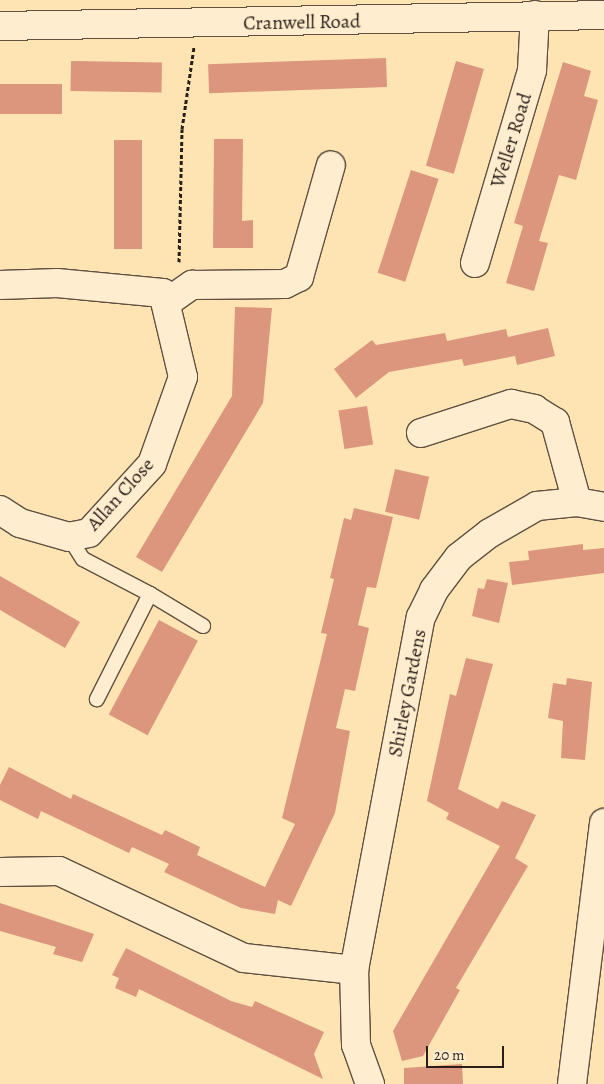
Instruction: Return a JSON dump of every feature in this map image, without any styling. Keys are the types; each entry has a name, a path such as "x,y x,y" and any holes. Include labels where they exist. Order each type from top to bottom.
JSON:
{"street":[{"name":"Cranwell Road","path":"0,26 193,24 535,15 563,7 604,16"},
{"name":"Weller Road","path":"475,263 532,70 535,15"},
{"path":"0,285 57,283 163,294 166,303 192,285 285,284 299,277 331,165"},
{"name":"Allan Close","path":"0,510 20,524 68,537 89,533 152,464 183,377 166,303"},
{"path":"421,433 512,404 534,408 555,422 577,502"},
{"name":"Shirley Gardens","path":"370,1084 356,1044 354,970 421,617 434,590 459,557 490,533 537,506 577,502 604,507"},
{"path":"572,1084 604,824"},
{"path":"0,872 59,871 244,958 354,970"}],"lane":[{"path":"68,537 83,559 150,594 203,626"},
{"path":"97,700 150,594"}],"path":[{"path":"166,303 181,254 182,129 194,64 193,24"}],"building":[{"path":"386,58 387,87 209,93 208,64"},
{"path":"71,61 162,63 161,93 70,91"},
{"path":"456,61 484,69 454,174 426,166"},
{"path":"563,62 591,71 584,96 598,100 576,180 559,175 539,241 548,243 534,291 506,283 523,226 514,223"},
{"path":"0,84 62,84 62,114 0,114"},
{"path":"214,139 243,139 242,221 253,220 253,248 213,248"},
{"path":"114,140 142,140 142,249 114,249"},
{"path":"411,170 439,179 405,282 378,273"},
{"path":"235,307 272,308 263,403 162,572 136,557 232,396"},
{"path":"548,328 555,356 517,365 515,356 464,366 462,359 389,372 356,398 334,369 372,340 376,345 445,333 447,341 506,329 508,337"},
{"path":"367,406 373,445 344,449 338,411"},
{"path":"395,469 429,477 419,520 385,512"},
{"path":"354,508 393,517 376,588 367,587 358,625 369,628 355,691 345,689 336,728 350,731 335,813 291,906 278,900 275,914 241,908 164,872 169,864 132,847 129,853 41,811 38,819 0,800 0,785 9,767 71,799 73,794 162,835 165,830 200,847 197,855 265,887 295,824 282,818 327,634 321,633 334,579 330,578 344,518 351,520"},
{"path":"583,544 583,550 604,548 604,573 512,585 509,562 529,560 528,551"},
{"path":"0,576 80,622 65,648 0,610"},
{"path":"487,579 508,583 499,623 472,616 478,588 484,589"},
{"path":"159,620 198,641 148,735 109,714"},
{"path":"466,658 493,664 458,789 498,809 502,801 536,815 515,858 528,866 456,988 460,990 423,1056 402,1061 393,1031 500,846 446,819 449,813 427,801 450,694 456,696"},
{"path":"567,678 592,682 585,760 561,758 563,721 548,718 553,683 566,685"},
{"path":"0,903 94,934 82,962 53,954 56,947 0,931"},
{"path":"126,948 231,1001 252,1007 255,1001 324,1032 314,1054 323,1079 139,989 136,997 115,988 119,978 112,975"},
{"path":"462,1064 463,1084 404,1084 404,1068"}]}
